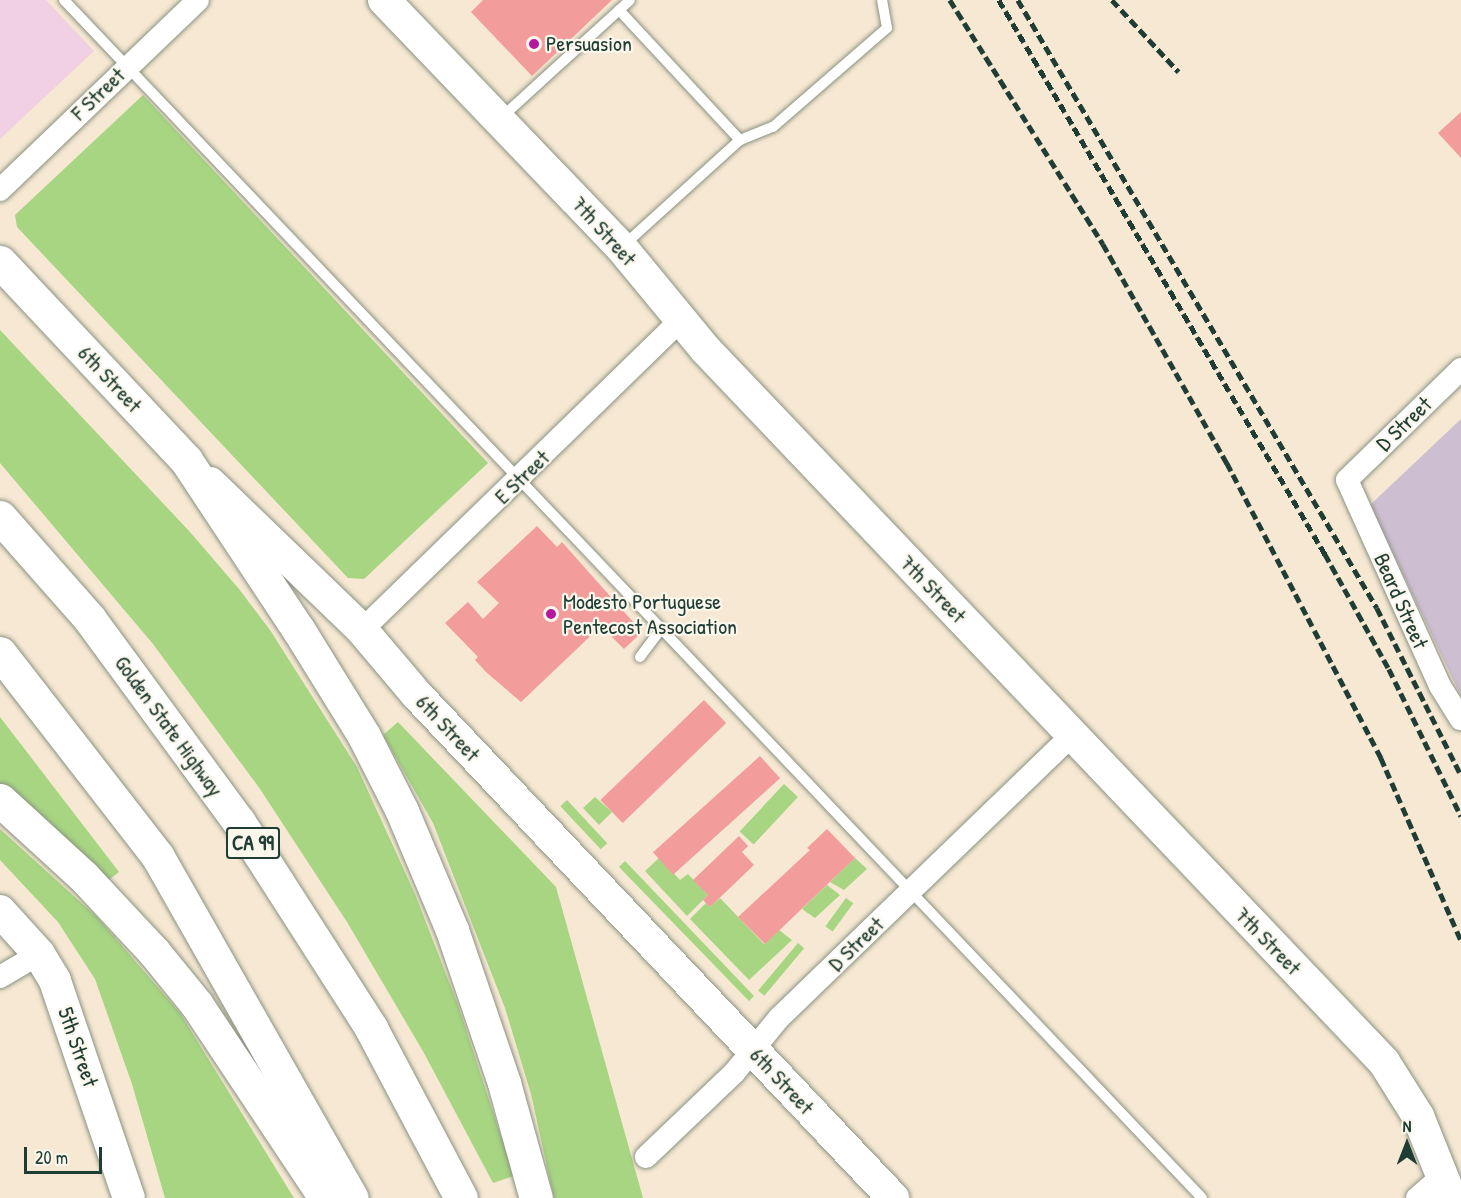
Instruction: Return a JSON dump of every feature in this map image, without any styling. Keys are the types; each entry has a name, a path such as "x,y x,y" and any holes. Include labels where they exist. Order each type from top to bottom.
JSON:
{"main road":[{"name":"6th Street","path":"0,262 186,460"},
{"path":"186,460 298,629 364,736 402,811 452,930 504,1083 536,1198"},
{"name":"Golden State Highway","path":"0,517 103,637 239,822 372,1028 461,1198"},
{"path":"0,652 158,857 352,1198"},
{"path":"0,800 84,878 154,952 197,1005 325,1198"}],"street":[{"name":"F Street","path":"0,190 198,0"},
{"name":"7th Street","path":"384,0 621,247 680,321 1384,1062 1403,1087 1447,1187"},
{"name":"E Street","path":"362,630 519,480 680,321"},
{"name":"D Street","path":"1347,480 1461,369"},
{"name":"6th Street","path":"186,460 362,630 417,695 893,1198"},
{"name":"Beard Street","path":"1347,480 1440,686 1461,719"},
{"name":"D Street","path":"646,1157 753,1050 779,1018 1072,735"},
{"name":"5th Street","path":"0,911 39,954 68,1015 129,1198"},
{"path":"0,976 39,954"},
{"path":"1417,1198 1447,1187"}],"lane":[{"path":"64,0 1202,1198"},
{"path":"499,119 630,0"},
{"path":"621,247 740,140 773,127 887,28 882,0"},
{"path":"620,10 740,140"},
{"path":"640,657 661,629"}],"shaded area":[{"path":"0,0 46,0 94,51 0,139"},
{"path":"1461,419 1461,696 1370,505"}],"green space":[{"path":"143,95 488,463 364,579 348,578 17,227 15,215"},
{"path":"0,330 190,532 239,589 270,630 357,767 415,894 458,1005 514,1176 493,1183 424,1053 347,922 260,789 153,644 0,463"},
{"path":"0,717 119,872 106,882 0,784"},
{"path":"398,722 556,887 643,1198 554,1198 531,1094 505,1008 433,823 383,735"},
{"path":"784,784 798,797 754,844 740,832"},
{"path":"595,797 612,812 599,825 583,808"},
{"path":"567,800 607,843 601,849 560,806"},
{"path":"0,829 98,918 180,1013 294,1198 165,1198 132,1084 95,979 58,922 0,860"},
{"path":"659,858 680,880 688,874 708,895 687,916 645,871"},
{"path":"855,858 867,869 844,890 830,882"},
{"path":"625,861 754,996 749,1001 619,867"},
{"path":"827,885 840,895 815,918 802,909"},
{"path":"720,898 764,944 779,930 792,940 749,980 690,919 706,903 710,907"},
{"path":"846,898 853,903 833,932 825,926"},
{"path":"798,943 804,948 764,996 758,990"}],"building":[{"name":"Persuasion","path":"483,0 612,0 532,76 471,12"},
{"path":"1461,112 1461,158 1438,133"},
{"name":"Modesto Portuguese Pentecost Association","path":"537,526 557,547 562,542 642,632 624,649 601,626 521,702 487,673 475,660 478,657 445,623 468,602 483,619 499,603 477,582"},
{"path":"704,700 726,723 623,823 600,800"},
{"path":"760,756 780,778 673,875 653,852"},
{"path":"827,829 855,858 765,944 738,917 810,850 807,848"},
{"path":"739,836 748,846 742,852 754,865 710,907 703,900 708,895 693,880"}],"railway":[{"path":"950,0 1103,244 1227,463 1381,758 1461,940"},
{"path":"999,0 1325,554 1389,669 1461,816"},
{"path":"1018,0 1377,608 1461,775"},
{"path":"1112,0 1179,72"}],"place":[{"name":"Persuasion","path":"534,44"},
{"name":"Modesto Portuguese Pentecost Association","path":"551,614"}]}
